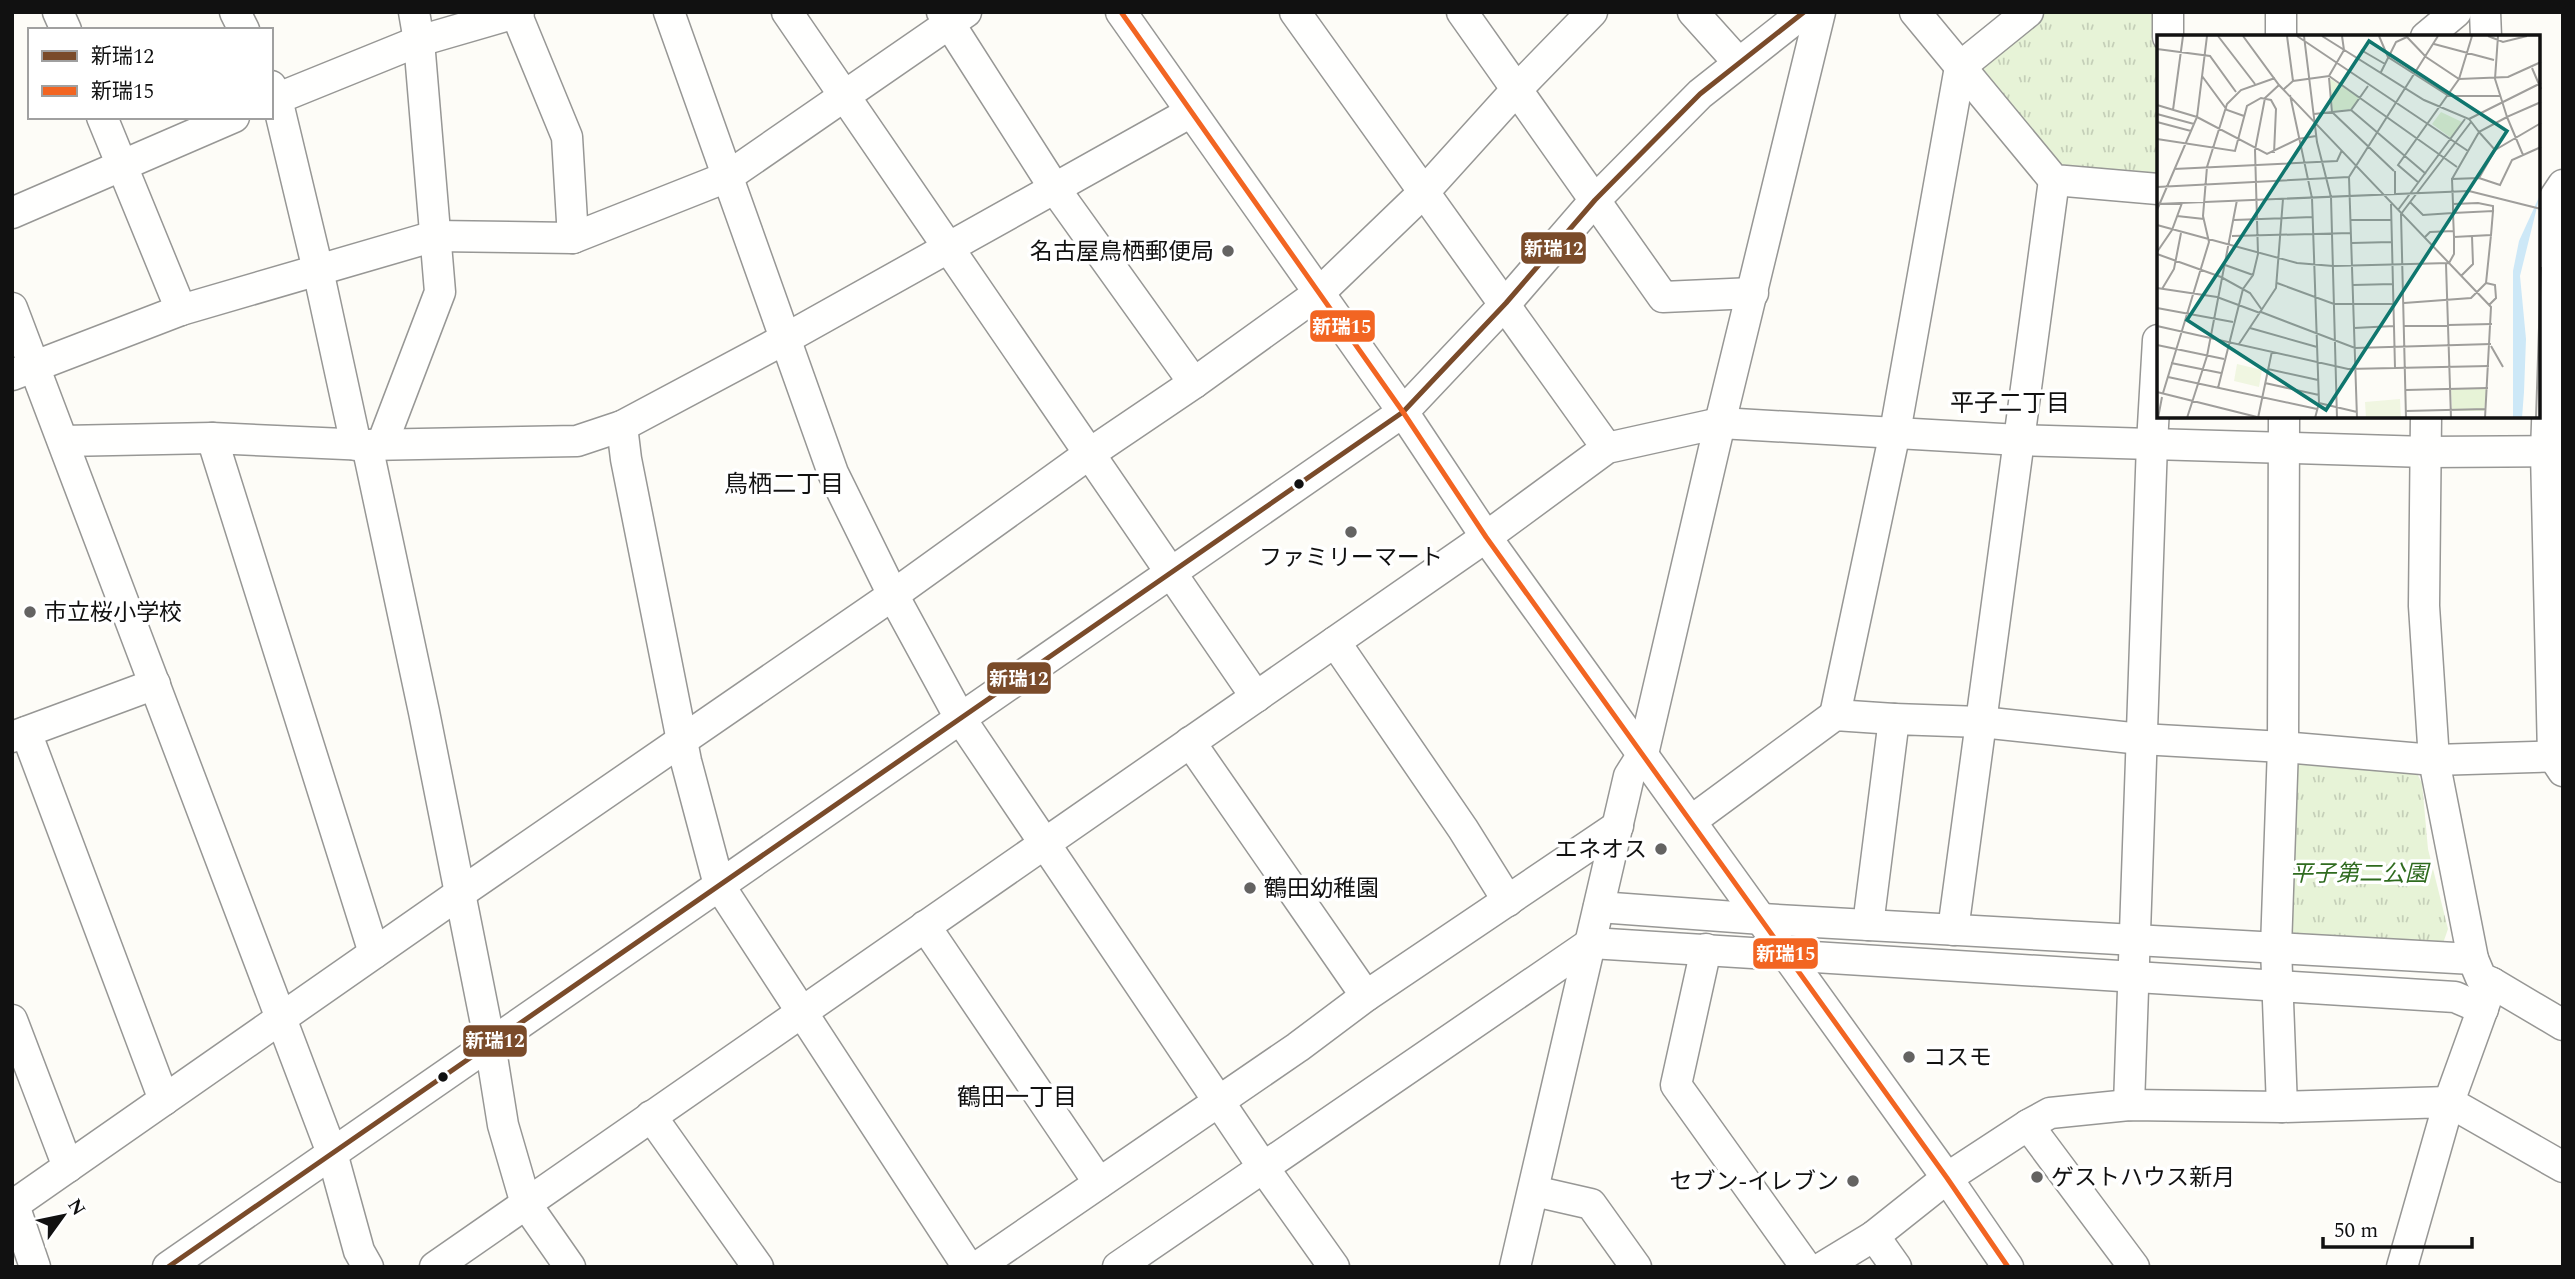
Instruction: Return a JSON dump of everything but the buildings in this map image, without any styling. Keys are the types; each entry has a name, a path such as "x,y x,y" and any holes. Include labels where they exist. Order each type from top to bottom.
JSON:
{"street":[{"path":"58,12 65,28"},
{"path":"235,12 243,28"},
{"path":"669,12 833,473 893,595 960,718 1218,1101 1334,1267"},
{"path":"788,12 1256,697"},
{"path":"1121,12 1403,412 1486,537 1762,919 2008,1267"},
{"path":"1295,12 1506,303 1607,448"},
{"path":"1462,12 1663,297 1753,293"},
{"path":"35,1267 13,1205 893,595 1320,293 1424,192 1518,88 1592,12"},
{"path":"1693,12 1738,62"},
{"path":"168,1267 1403,412 1506,303 1595,200 1700,94 1804,12"},
{"path":"1515,1267 1629,776 1643,754 1720,423 1821,12"},
{"path":"1915,12 2054,180 2157,189"},
{"path":"1835,715 1895,432 1960,66 2028,12"},
{"path":"2168,12 2168,35"},
{"path":"2281,12 2281,35"},
{"path":"2421,12 2424,35"},
{"path":"2427,35 2456,12"},
{"path":"2485,12 2486,35"},
{"path":"570,1267 526,1204 503,1125 490,1044 369,444 318,270 273,95 416,27 518,13 567,137 573,239"},
{"path":"24,372 181,310 435,236 573,239 727,177 952,16 1055,190 1194,383"},
{"path":"369,444 440,292 416,27"},
{"path":"63,441 212,438 369,444 577,441 622,426 785,339 1055,190 1191,111"},
{"path":"103,119 181,310"},
{"path":"12,213 229,119"},
{"path":"1953,930 2054,180"},
{"path":"1691,821 1835,715 1981,722 2141,739 2283,747 2434,760 2560,761 2554,451 2555,194"},
{"path":"12,308 24,372 63,441 332,1153 359,1251 368,1267"},
{"path":"2129,1105 2157,357"},
{"path":"2282,1107 2276,948 2283,747 2284,418"},
{"path":"2402,1267 2449,1102 2487,996 2473,959 2434,760 2424,607 2426,418"},
{"path":"435,1267 1486,537 1607,448 1720,423 2019,440 2427,452 2554,451"},
{"path":"622,426 628,472 684,740 686,761 719,886 968,1267"},
{"path":"212,438 374,953"},
{"path":"1335,642 1463,829 1508,901"},
{"path":"155,684 19,735 164,1100"},
{"path":"1868,925 1894,719"},
{"path":"1190,742 1366,996"},
{"path":"977,1267 1298,1047 1366,996 1618,826"},
{"path":"1599,907 1762,919 2473,959"},
{"path":"925,926 1099,1183"},
{"path":"1118,1267 1591,943 1786,953 2277,986 2487,996 2563,1025"},
{"path":"1706,949 1676,1085 1806,1267"},
{"path":"12,1020 68,1167"},
{"path":"1823,1267 1874,1236 1947,1178 2050,1113 2129,1105 2282,1107 2449,1102 2563,1167"},
{"path":"652,1116 758,1267"},
{"path":"2028,1125 2134,1267"},
{"path":"1534,1191 1591,1203 1636,1267"},
{"path":"1874,1236 1896,1267"}],"green space":[{"path":"2030,12 2164,12 2157,35 2157,184 2054,174 1966,65"},
{"name":"平子第二公園","path":"2303,760 2415,770 2422,783 2428,849 2448,929 2441,949 2291,946 2287,776"}],"transit line":[{"name":"新瑞15","path":"1121,12 1403,412 1486,537 1947,1178 2008,1267"},
{"name":"新瑞12","path":"168,1267 1403,412 1506,303 1595,200 1700,94 1804,12"}],"place":[{"name":"名古屋鳥栖郵便局","path":"1228,251"},
{"name":"ファミリーマート","path":"1351,532"},
{"name":"市立桜小学校","path":"30,612"},
{"name":"エネオス","path":"1661,849"},
{"name":"鶴田幼稚園","path":"1250,888"},
{"name":"コスモ","path":"1909,1057"},
{"name":"ゲストハウス新月","path":"2037,1177"},
{"name":"セブン-イレブン","path":"1853,1181"}],"district":[{"name":"平子二丁目","path":"2010,403"},
{"name":"鳥栖二丁目","path":"784,484"},
{"name":"鶴田一丁目","path":"1017,1097"}]}
